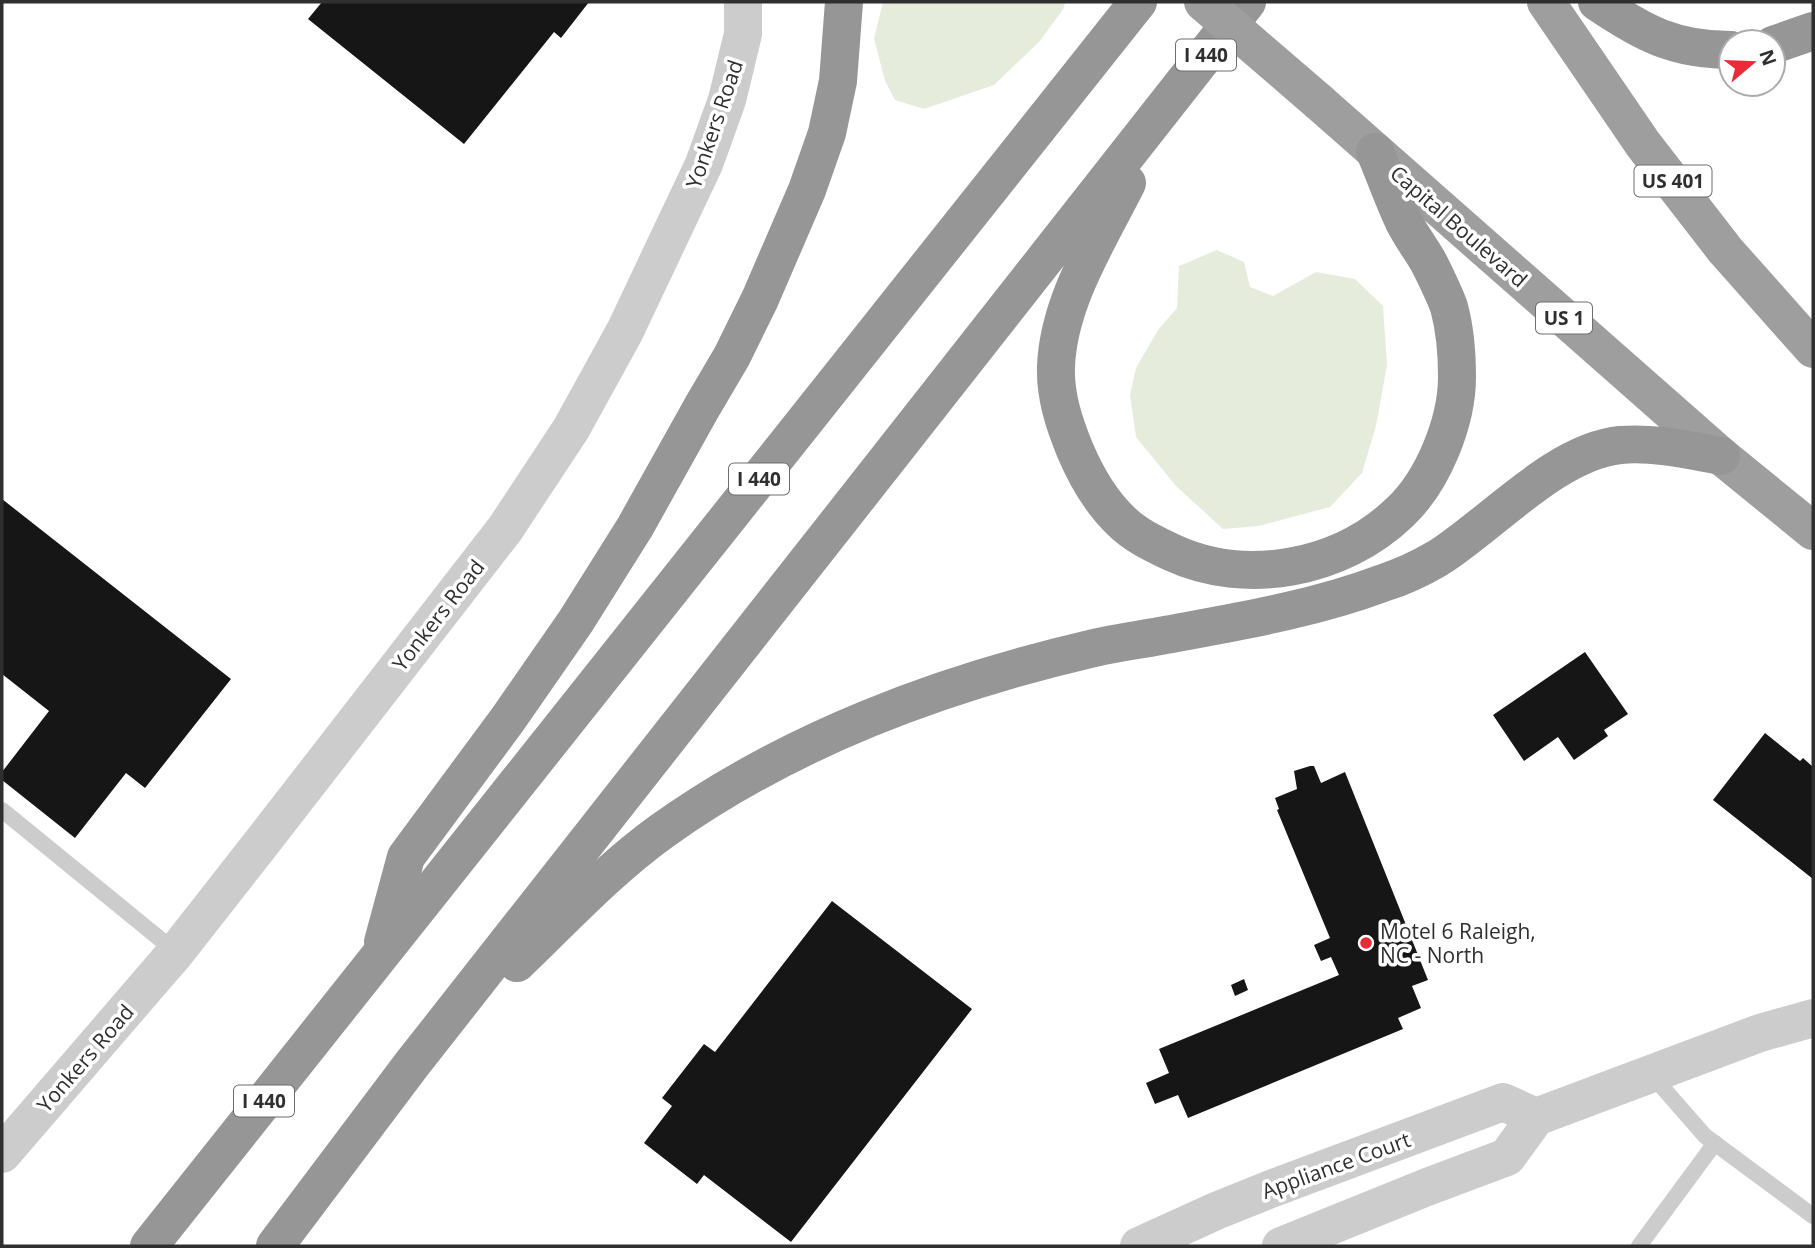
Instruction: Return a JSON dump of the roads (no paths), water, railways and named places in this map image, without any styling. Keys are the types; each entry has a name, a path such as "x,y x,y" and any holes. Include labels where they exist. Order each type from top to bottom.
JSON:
{"highway":[{"path":"379,956 406,857 508,719 576,621 635,527 732,356 760,299 807,190 827,133 838,82 844,2"},
{"name":"I 440","path":"149,1246 1138,2"},
{"name":"Capital Boulevard","path":"1203,2 1721,456 1813,531"},
{"name":"I 440","path":"275,1246 412,1064 1247,2"},
{"name":"US 401","path":"1546,2 1643,144 1725,250 1813,349"},
{"path":"1597,2 1646,32 1679,46 1717,50"},
{"path":"1787,40 1813,31"},
{"path":"1164,108 1074,288 1062,324 1056,365 1058,397 1067,430 1082,468 1100,498 1122,523 1152,543 1189,561 1228,569 1262,570 1302,565 1340,553 1372,536 1402,512 1438,456 1451,424 1457,378 1455,341 1448,307 1429,264 1404,222 1375,152"},
{"path":"412,1064 621,864 661,832 740,781 809,743 864,719 968,681 1095,648 1263,617 1357,593 1405,576 1439,557 1521,494 1567,464 1610,447 1661,446 1721,456"}],"street":[{"name":"Yonkers Road","path":"2,1154 176,952 505,529 571,429 625,331 704,164 727,100 743,34 743,2"},
{"path":"1281,1246 1507,1157 1536,1117 1760,1033 1813,1018"},
{"name":"Appliance Court","path":"1139,1246 1268,1190 1503,1102 1536,1117"}],"lane":[{"path":"2,810 176,952"},
{"path":"1650,1073 1705,1136 1813,1216"},
{"path":"1639,1246 1714,1143"}],"place":[{"name":"Motel 6 Raleigh, NC - North","path":"1366,943"}]}
